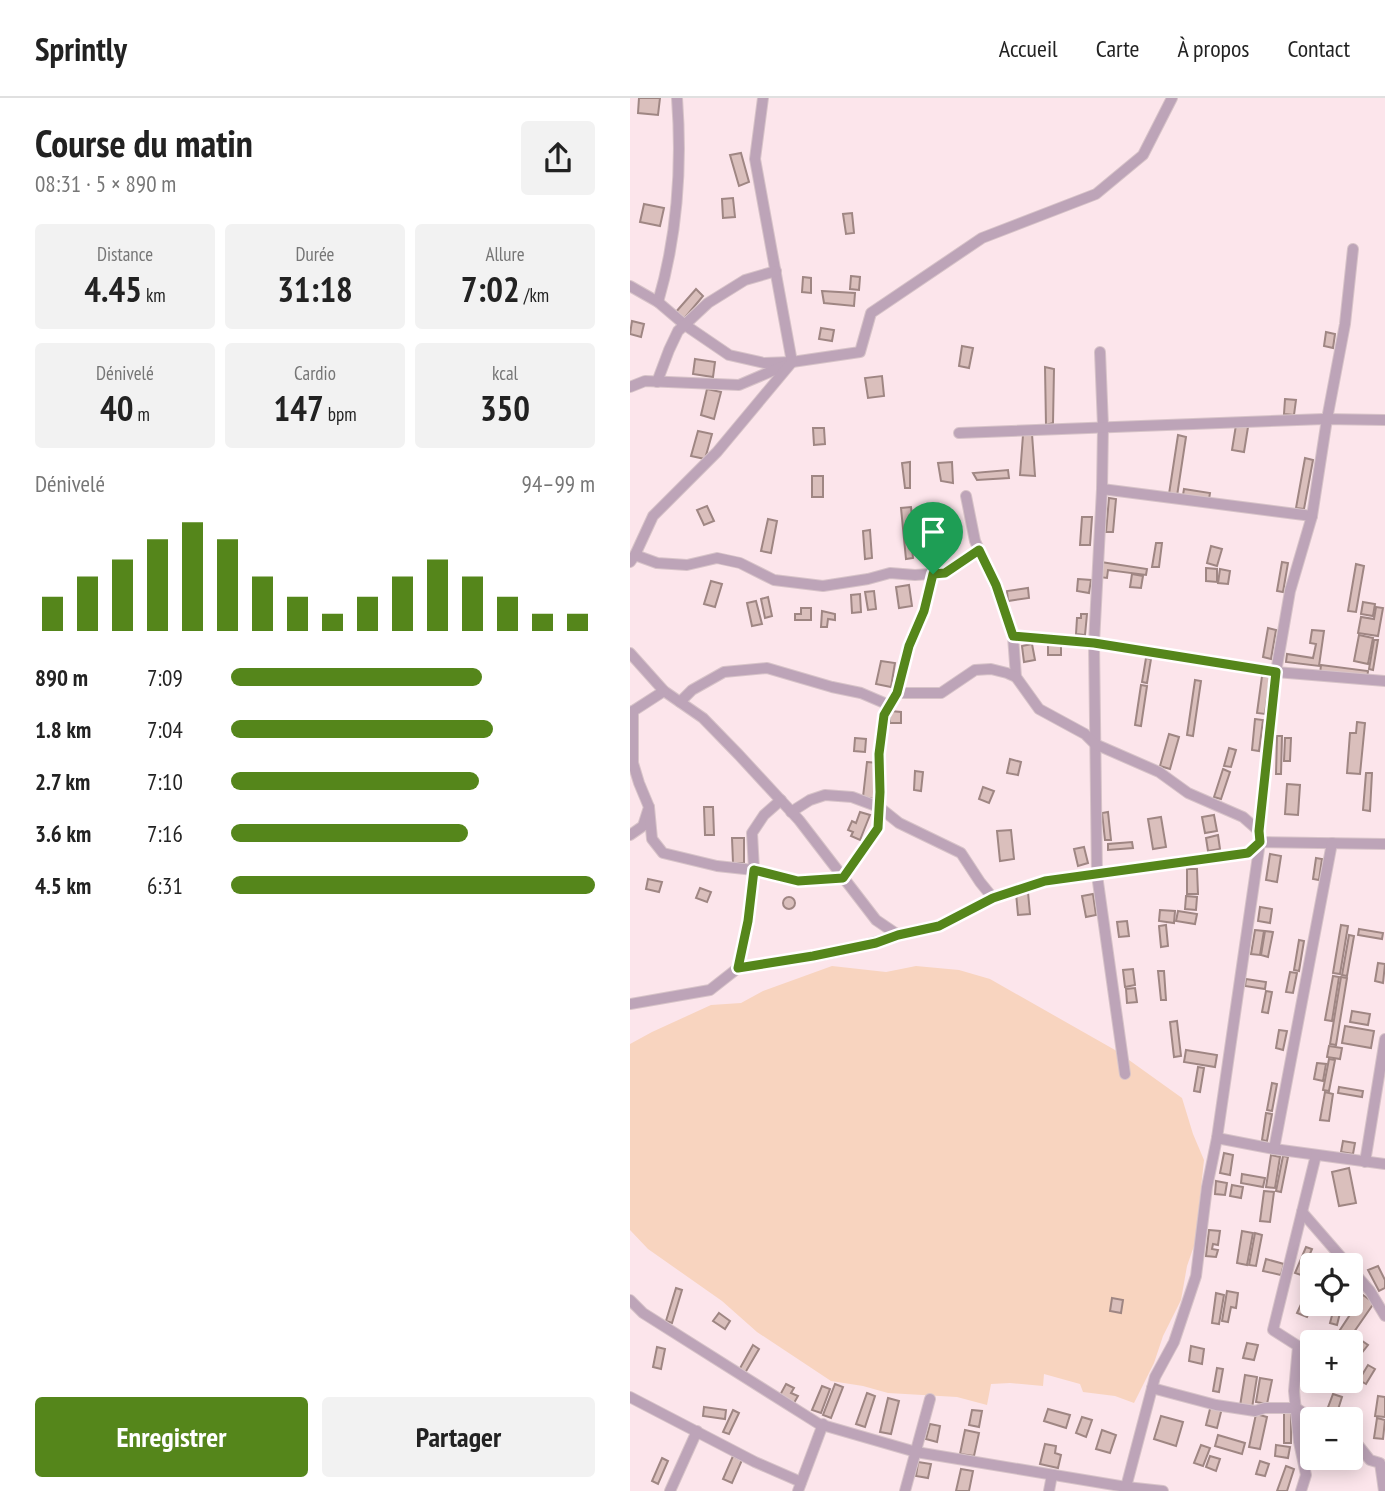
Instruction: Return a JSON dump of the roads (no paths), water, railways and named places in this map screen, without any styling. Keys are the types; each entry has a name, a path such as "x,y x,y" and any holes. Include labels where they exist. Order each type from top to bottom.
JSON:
{"street":[{"path":"658,302 675,214 680,133 677,98"},
{"path":"764,98 755,159 792,362 717,452 653,516 632,559 687,565 717,558 740,562 774,580 822,586 890,573 945,573 979,550"},
{"path":"630,286 658,302 685,325 729,355 764,363 792,362 860,352 870,313 982,237 1096,194 1143,155 1172,98"},
{"path":"1125,1489 1155,1377 1174,1342 1196,1276 1260,836 1276,672 1290,591 1312,516 1345,324 1353,249"},
{"path":"657,382 678,331 708,303 745,281 776,271"},
{"path":"1100,352 1101,489 1094,643 1097,875 1125,1074"},
{"path":"630,387 645,381 739,385 792,362"},
{"path":"959,433 1327,419 1385,420"},
{"path":"1101,489 1312,516"},
{"path":"966,496 975,541 996,585 1013,636 1016,677"},
{"path":"843,878 878,828 879,754 884,715 897,693 909,646 924,611 933,574"},
{"path":"1013,636 1094,643 1276,672 1385,681"},
{"path":"630,653 664,691 703,718 781,800 876,920 898,935"},
{"path":"680,702 692,690 724,672 767,668 832,687 861,692 889,705"},
{"path":"897,693 941,693 975,670 991,669 1007,673 1016,677 1039,709 1084,734 1095,744 1159,772 1188,793 1243,817 1260,836 1332,843 1385,844"},
{"path":"664,691 631,712 633,763 649,807 652,839 663,853 798,881 843,878"},
{"path":"791,812 810,800 825,795 852,797 879,807 900,823 961,853 993,898"},
{"path":"738,968 748,921 754,870 752,833 764,815 781,800"},
{"path":"630,835 643,827 649,807"},
{"path":"630,1004 710,990 738,968 876,943 939,926 993,898 1045,881 1248,853 1260,836"},
{"path":"1274,1149 1332,843"},
{"path":"1365,1162 1385,1039"},
{"path":"1217,1138 1274,1149 1385,1164"},
{"path":"1301,1491 1306,1475 1299,1442 1294,1391 1298,1346 1273,1330 1316,1155"},
{"path":"1302,1212 1337,1253"},
{"path":"1363,1283 1385,1315"},
{"path":"630,1300 643,1313 822,1424 916,1452 1125,1489 1163,1491"},
{"path":"1152,1388 1216,1405 1255,1411 1265,1408 1296,1408 1300,1411"},
{"path":"630,1397 799,1487 822,1424"},
{"path":"905,1491 930,1399"},
{"path":"670,1491 697,1431"},
{"path":"1363,1451 1370,1460 1380,1464 1384,1491"},
{"path":"1049,1491 1052,1475"}]}
